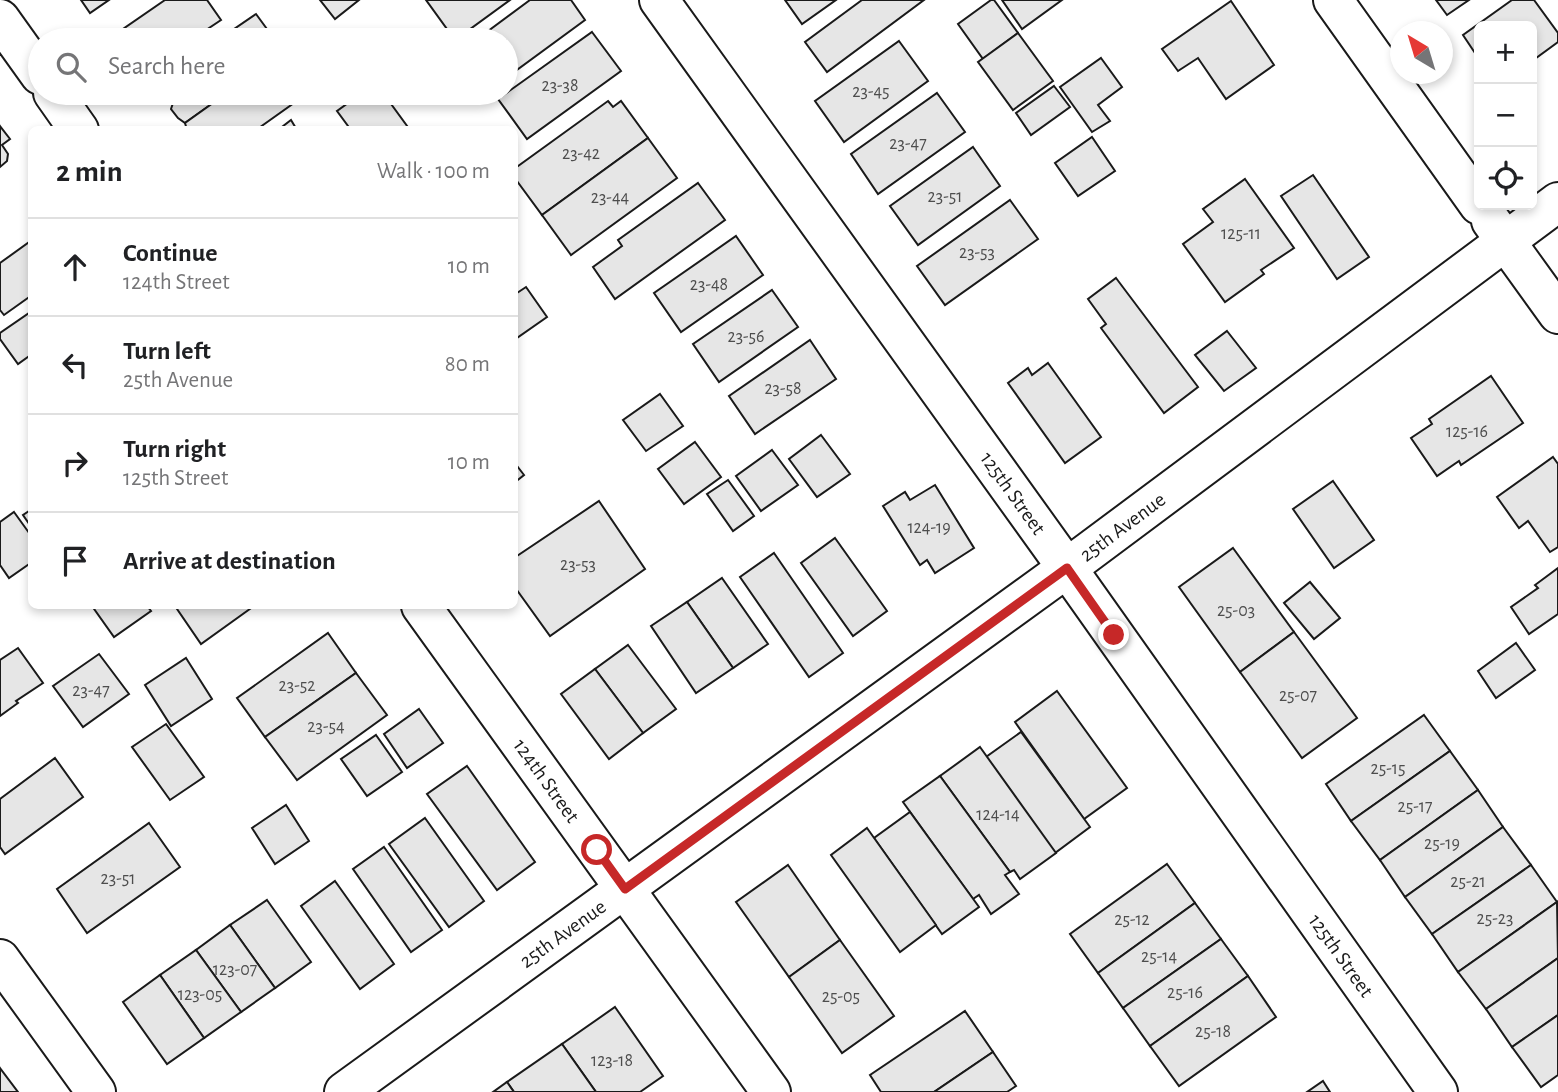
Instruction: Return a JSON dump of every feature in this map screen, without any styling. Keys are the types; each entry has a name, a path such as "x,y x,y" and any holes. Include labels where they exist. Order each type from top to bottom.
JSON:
{"street":[{"name":"125th Street","path":"659,0 1067,568 1438,1092"},
{"path":"1333,0 1474,198"},
{"path":"0,19 28,58"},
{"path":"61,105 76,126"},
{"name":"25th Avenue","path":"344,1092 1067,568 1558,202"},
{"path":"1483,210 1558,314"},
{"name":"124th Street","path":"423,609 771,1092"},
{"path":"0,959 96,1092"}],"building":[{"path":"81,0 109,0 90,13"},
{"path":"165,0 207,0 221,20 209,28 124,28"},
{"path":"320,0 359,0 335,19"},
{"path":"426,0 510,0 472,28 446,28"},
{"path":"530,0 571,0 585,20 518,69 518,28 492,28"},
{"path":"785,0 836,0 802,24"},
{"path":"862,0 924,0 827,72 805,42"},
{"path":"994,0 1018,33 983,59 958,24"},
{"path":"1002,0 1062,0 1022,29"},
{"path":"1436,0 1469,0 1447,15"},
{"path":"1512,0 1534,0 1558,33 1558,42 1537,57 1537,21 1483,21"},
{"path":"1231,1 1274,65 1226,99 1198,58 1178,71 1162,49"},
{"path":"256,14 266,28 236,28"},
{"path":"1474,27 1474,52 1463,35"},
{"path":"592,32 621,71 527,139 502,105 518,105 518,85"},
{"path":"1018,33 1053,81 1013,110 978,62"},
{"path":"899,41 928,81 844,142 815,101"},
{"path":"1101,58 1122,87 1098,105 1110,121 1092,132 1060,87"},
{"path":"1054,86 1070,107 1031,135 1016,113"},
{"path":"937,93 965,132 878,194 851,154"},
{"path":"608,101 613,107 621,101 648,138 542,215 518,182 518,166"},
{"path":"172,105 210,105 185,123 171,109"},
{"path":"210,105 291,105 262,126 186,126 185,123"},
{"path":"345,105 392,105 407,126 348,126 337,111"},
{"path":"291,120 295,126 283,126"},
{"path":"0,126 10,139 2,145 8,154 7,161 0,167"},
{"path":"1092,137 1115,171 1078,196 1055,163"},
{"path":"648,138 677,178 571,255 542,215"},
{"path":"973,147 1000,186 918,245 890,206"},
{"path":"1313,175 1369,257 1337,279 1281,196"},
{"path":"1245,179 1294,248 1261,270 1264,274 1225,302 1183,244 1213,222 1203,209"},
{"path":"698,183 725,220 615,299 593,267 622,246 618,240"},
{"path":"1010,200 1038,239 945,305 917,266"},
{"path":"736,236 763,275 681,332 654,293"},
{"path":"28,243 28,298 4,315 0,310 0,263"},
{"path":"1116,278 1198,387 1164,413 1101,328 1106,324 1088,299"},
{"path":"526,287 547,317 518,337 518,292"},
{"path":"772,290 798,327 719,382 693,344"},
{"path":"28,314 28,357 18,364 0,339 0,333"},
{"path":"1227,331 1256,368 1224,391 1195,355"},
{"path":"810,340 836,379 755,434 729,396"},
{"path":"1048,363 1101,437 1065,463 1008,383 1028,368 1032,375"},
{"path":"1491,376 1523,423 1461,465 1459,461 1437,476 1411,438 1432,424 1429,419"},
{"path":"660,394 683,426 646,451 623,420"},
{"path":"821,435 850,474 817,497 789,459"},
{"path":"695,442 721,477 684,504 658,469"},
{"path":"772,450 798,485 761,511 736,476"},
{"path":"1553,457 1558,464 1558,547 1550,552 1528,521 1519,528 1497,497"},
{"path":"518,467 524,475 518,480"},
{"path":"728,480 754,516 733,531 707,494"},
{"path":"1333,481 1374,540 1334,568 1293,509"},
{"path":"935,485 974,548 935,573 927,560 920,565 883,506 905,492 910,500"},
{"path":"599,501 645,569 550,636 518,592 518,555"},
{"path":"14,512 28,531 28,565 9,578 0,565 0,522"},
{"path":"835,538 887,611 853,636 801,563"},
{"path":"1233,548 1294,632 1240,672 1179,587"},
{"path":"774,553 843,653 809,677 740,577"},
{"path":"1558,568 1558,614 1529,634 1511,607 1538,588 1535,585"},
{"path":"722,578 768,644 733,668 687,602"},
{"path":"1310,582 1340,618 1314,639 1284,603"},
{"path":"687,602 733,668 696,693 651,626"},
{"path":"94,609 151,611 114,637"},
{"path":"177,609 250,609 201,644"},
{"path":"1294,632 1357,718 1302,758 1240,672"},
{"path":"328,633 356,673 265,737 237,698"},
{"path":"1516,643 1535,670 1496,698 1478,671"},
{"path":"628,645 676,709 643,733 595,669"},
{"path":"18,648 43,683 16,701 18,703 0,716 0,660"},
{"path":"99,654 129,694 83,727 53,686"},
{"path":"186,658 212,699 171,726 145,685"},
{"path":"595,669 643,733 609,759 561,694"},
{"path":"356,673 387,715 297,780 265,737"},
{"path":"1057,691 1127,788 1084,819 1015,722"},
{"path":"419,709 443,743 407,768 384,734"},
{"path":"1424,715 1450,751 1351,821 1326,784"},
{"path":"166,724 204,777 170,800 132,747"},
{"path":"1021,732 1090,827 1055,853 986,757"},
{"path":"376,735 402,772 367,796 341,759"},
{"path":"980,747 1056,853 1020,879 1014,870 1010,872 940,776"},
{"path":"1450,751 1478,790 1380,860 1351,821"},
{"path":"55,758 83,797 5,854 0,847 0,799"},
{"path":"467,766 535,862 497,890 427,794"},
{"path":"940,776 1010,872 1005,875 1019,894 991,914 979,895 973,899 903,802"},
{"path":"1478,790 1503,827 1405,897 1380,860"},
{"path":"286,805 309,841 275,864 252,828"},
{"path":"910,812 979,907 942,934 874,838"},
{"path":"425,818 484,901 449,927 389,844"},
{"path":"149,823 180,867 87,933 57,889"},
{"path":"1503,827 1531,865 1432,934 1405,897"},
{"path":"867,828 936,925 900,952 831,855"},
{"path":"384,847 442,930 411,952 353,869"},
{"path":"1167,864 1195,903 1098,973 1070,934"},
{"path":"788,865 840,940 789,977 736,902"},
{"path":"1531,865 1557,902 1458,972 1432,934"},
{"path":"335,881 394,964 360,989 301,906"},
{"path":"267,900 311,962 275,988 230,925"},
{"path":"1557,902 1558,958 1486,1009 1458,972"},
{"path":"1195,903 1221,939 1123,1008 1098,973"},
{"path":"230,925 275,988 241,1012 196,950"},
{"path":"1221,939 1248,976 1150,1046 1123,1008"},
{"path":"840,940 894,1016 842,1053 789,977"},
{"path":"196,950 241,1012 204,1038 160,975"},
{"path":"1558,958 1558,1015 1512,1047 1486,1009"},
{"path":"160,975 204,1038 167,1064 123,1002"},
{"path":"1248,976 1276,1017 1179,1086 1150,1046"},
{"path":"615,1007 663,1076 640,1092 596,1092 562,1044"},
{"path":"965,1011 993,1052 934,1092 881,1092 870,1075"},
{"path":"1558,1015 1558,1075 1541,1087 1512,1047"},
{"path":"562,1044 596,1092 514,1092 507,1082"},
{"path":"993,1052 1016,1086 1007,1092 934,1092"},
{"path":"0,1068 18,1092 0,1092"},
{"path":"1323,1081 1330,1092 1307,1092"},
{"path":"507,1082 514,1092 493,1092"}],"route":[{"path":"597,850 625,889 1067,568 1114,635"}]}
